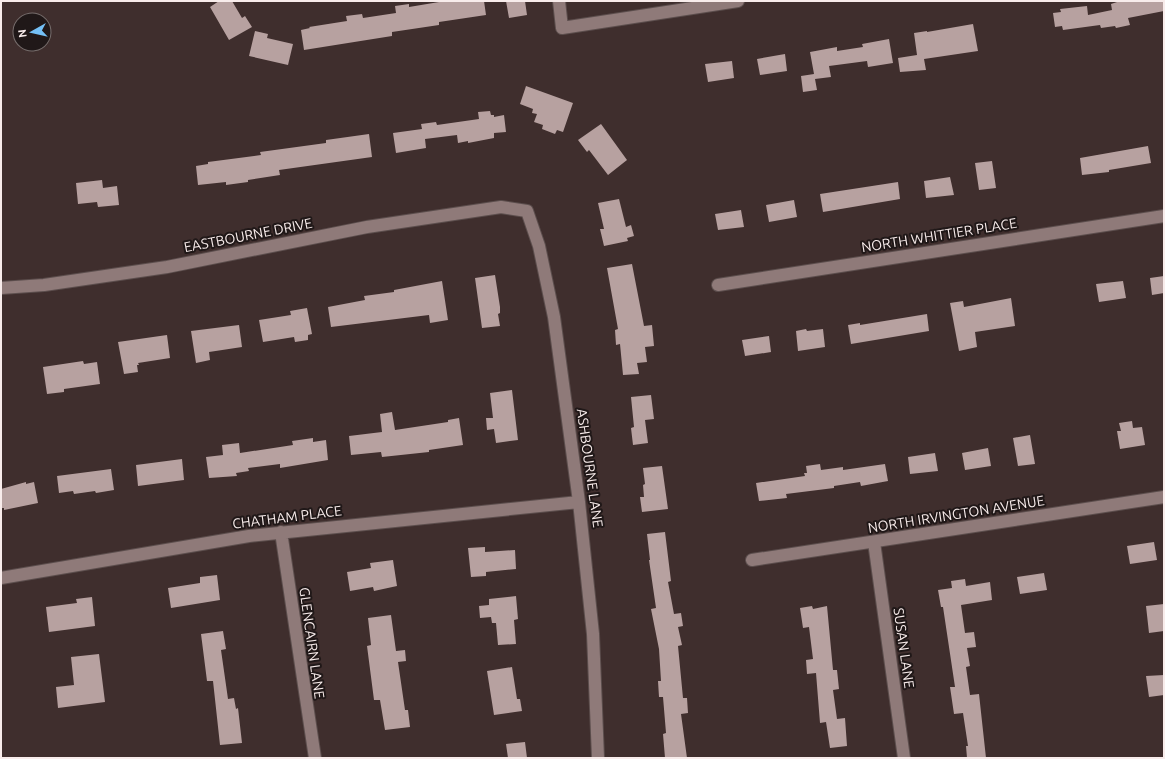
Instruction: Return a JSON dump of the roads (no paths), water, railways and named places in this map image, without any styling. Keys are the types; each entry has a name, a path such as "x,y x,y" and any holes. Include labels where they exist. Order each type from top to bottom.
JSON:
{"street":[{"path":"559,1 562,28 738,1"},
{"name":"EASTBOURNE DRIVE","path":"1,288 44,285 167,267 366,227 501,207"},
{"name":"ASHBOURNE LANE","path":"501,207 526,211 539,246 554,318 579,502 593,634 598,758"},
{"name":"NORTH WHITTIER PLACE","path":"718,285 1164,216"},
{"name":"NORTH IRVINGTON AVENUE","path":"752,560 1164,497"},
{"name":"CHATHAM PLACE","path":"1,578 249,536 579,502"},
{"name":"GLENCAIRN LANE","path":"281,532 314,758"},
{"name":"SUSAN LANE","path":"874,542 904,758"}]}
